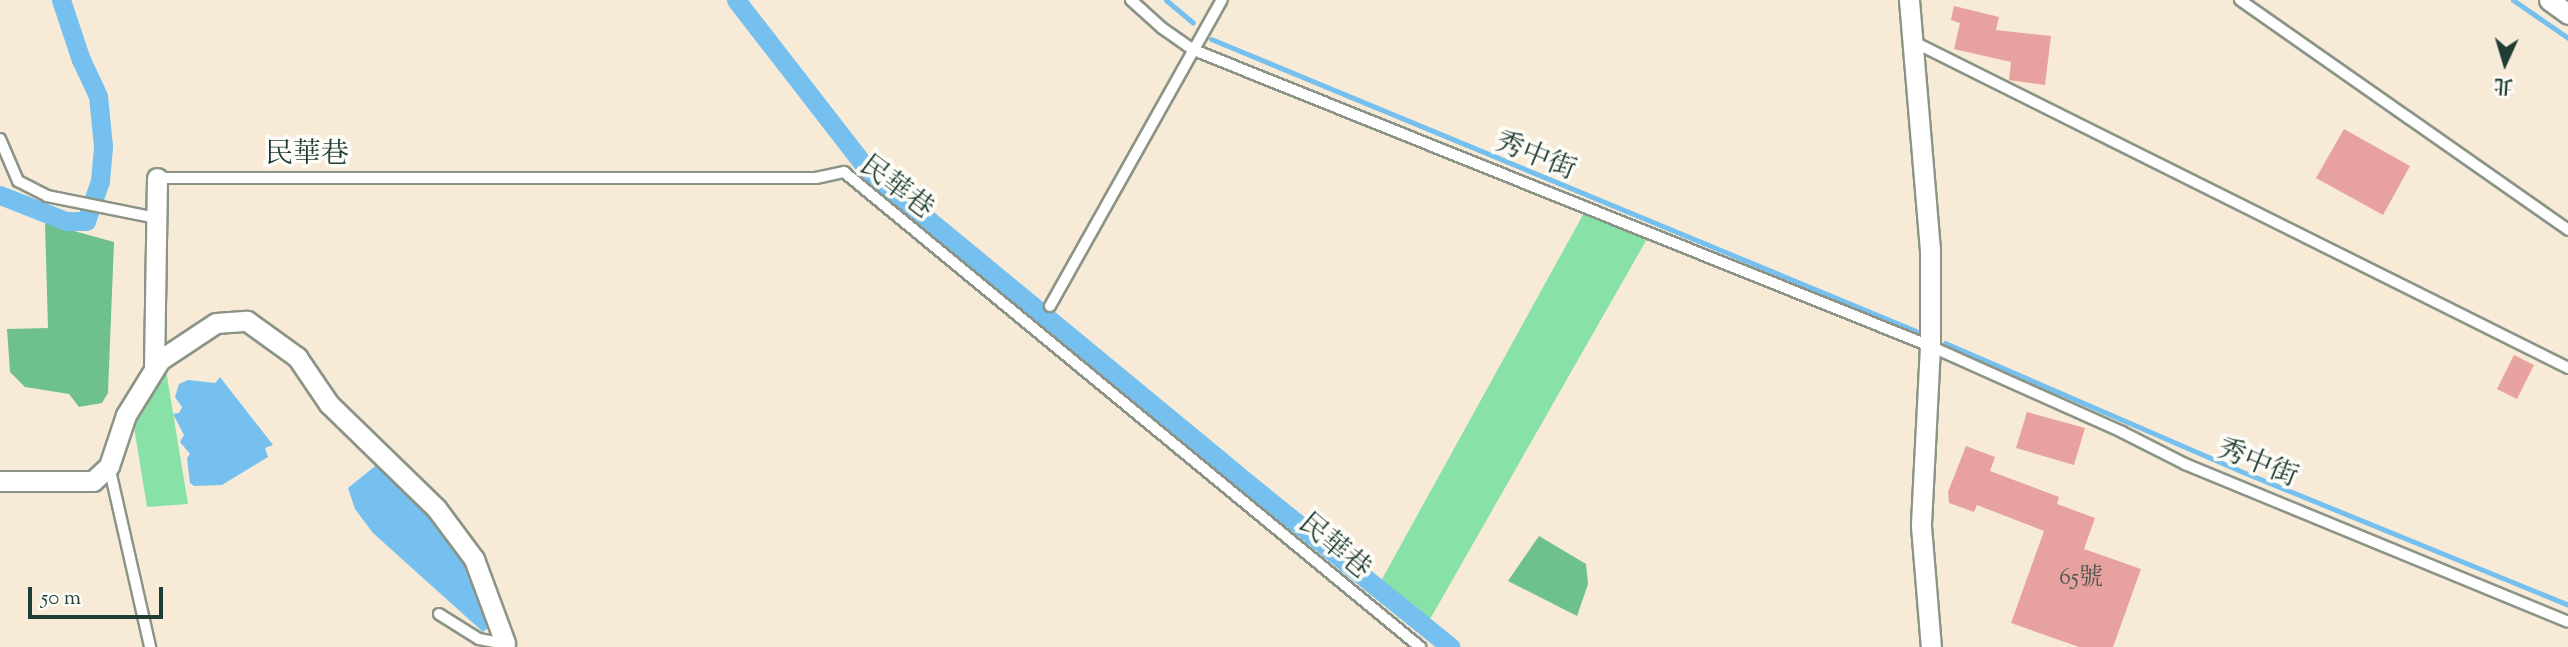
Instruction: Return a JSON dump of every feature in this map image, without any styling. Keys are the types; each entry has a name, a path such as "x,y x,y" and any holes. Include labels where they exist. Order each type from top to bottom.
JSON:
{"street":[{"path":"1909,0 1930,248 1930,346 1921,526 1931,647"},
{"path":"2549,0 2568,14"},
{"path":"154,369 157,178"},
{"path":"0,481 93,481 109,466 127,415 160,360 216,323 247,321 297,357 329,404 436,508 474,559 506,645"}],"lane":[{"name":"秀中街","path":"1131,0 1162,28 1194,50 1930,346 2122,432 2185,464 2568,622"},
{"path":"1050,306 1222,0"},
{"path":"2240,0 2568,230"},
{"path":"1912,41 2568,368"},
{"path":"0,139 18,181 37,191 47,196 156,218"},
{"name":"民華巷","path":"157,178 816,178 844,172 1420,647"},
{"path":"109,466 150,647"},
{"path":"439,614 479,639 506,645"}],"green space":[{"path":"1584,213 1647,239 1429,621 1381,581"},
{"path":"45,223 114,242 108,393 102,403 79,407 69,394 25,387 10,372 7,329 48,328"},
{"path":"165,364 188,504 147,507 132,415"},
{"path":"1539,536 1586,564 1588,584 1577,616 1508,581"}],"water":[{"path":"220,377 273,445 265,448 268,457 222,485 194,486 190,483 187,458 190,454 180,442 184,435 173,414 179,413 182,407 175,397 179,384 188,380 215,383"},
{"path":"379,463 437,524 468,566 490,626 483,632 373,533 355,509 348,488"}],"building":[{"path":"1954,6 1999,17 1996,30 2051,36 2045,85 2009,80 2011,62 1954,49 1960,23 1951,20"},
{"path":"2344,129 2410,166 2383,215 2316,178"},
{"path":"2514,355 2534,365 2517,399 2497,389"},
{"path":"2027,412 2085,428 2074,465 2016,448"},
{"path":"1966,446 1995,457 1990,471 2059,497 2057,504 2095,518 2084,549 2141,569 2113,647 2079,647 2011,623 2044,531 1977,505 1974,512 1949,503 1948,492"}],"waterway":[{"path":"0,195 66,221 86,221 100,181 103,146 98,96 81,60 61,0"},
{"path":"736,0 868,170 1235,473 1451,647"},
{"path":"1166,0 1193,23"},
{"path":"2513,0 2568,38"},
{"path":"1211,39 1916,331"},
{"path":"1945,343 2238,470 2568,605"}]}
